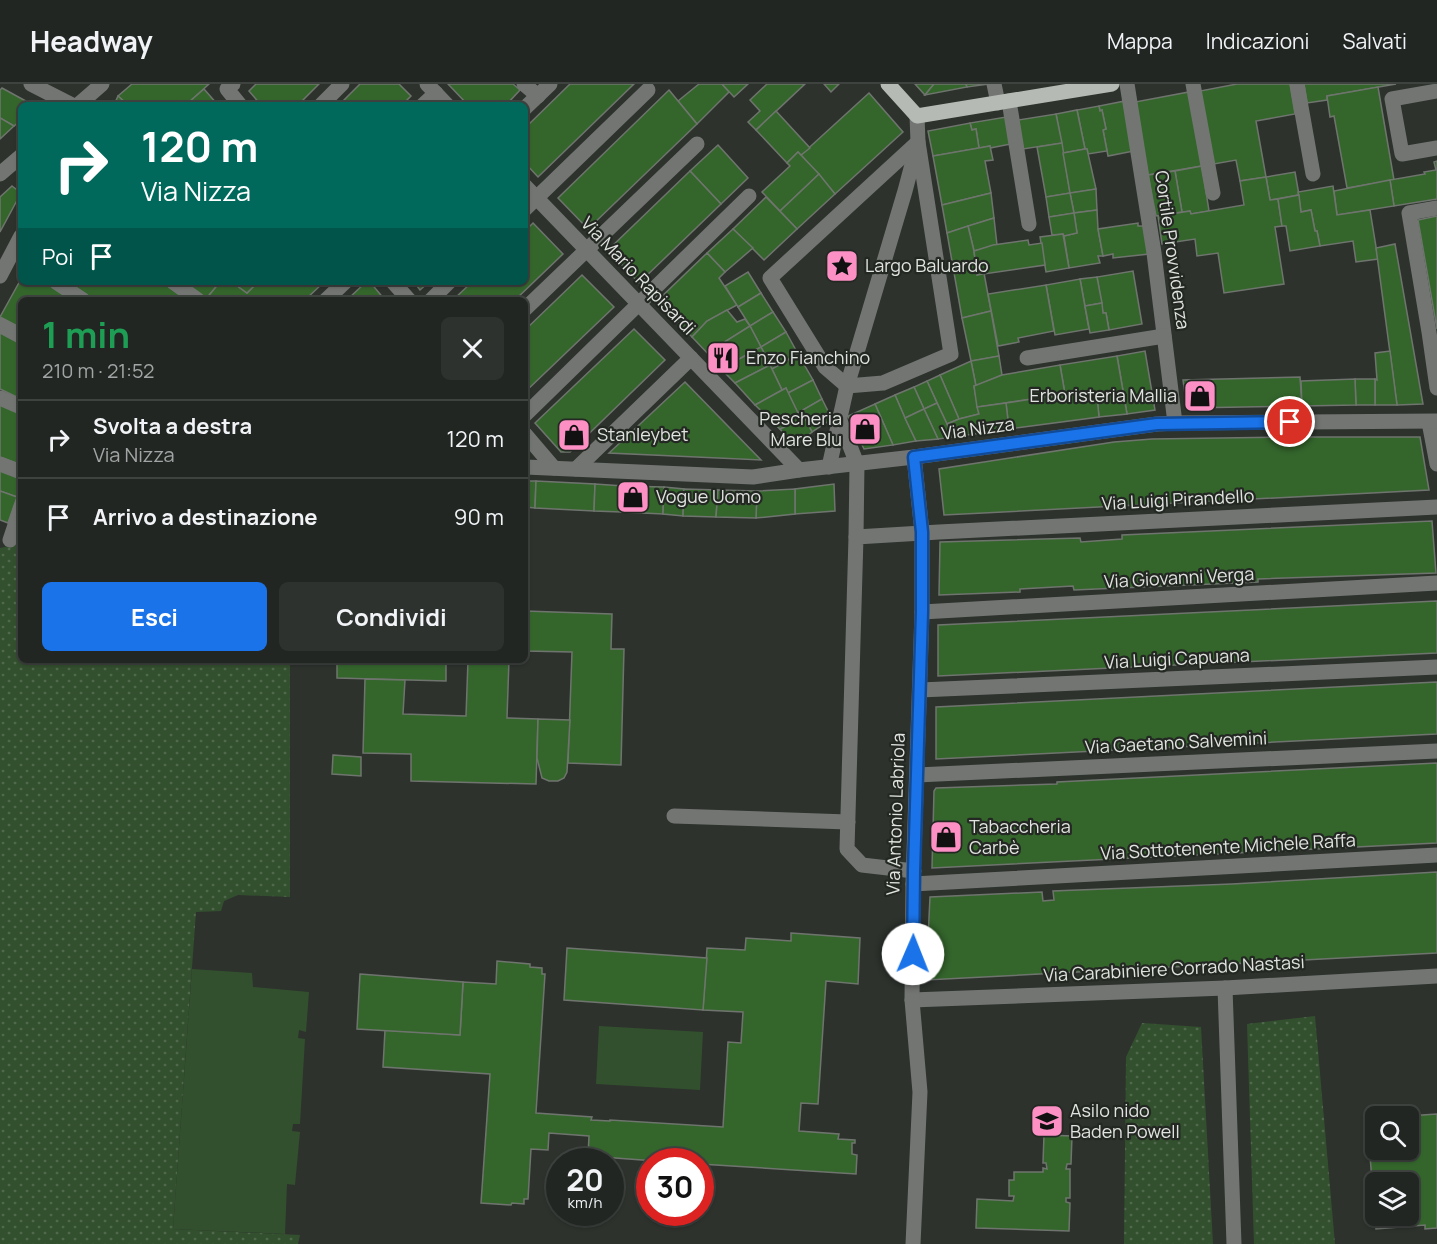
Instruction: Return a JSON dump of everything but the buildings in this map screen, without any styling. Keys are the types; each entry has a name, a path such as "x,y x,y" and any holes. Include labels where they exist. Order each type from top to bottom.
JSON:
{"main road":[{"path":"888,84 917,116 1087,86 1112,84"}],"street":[{"path":"32,84 66,102"},
{"path":"81,102 102,84"},
{"path":"324,102 342,84"},
{"path":"524,84 538,96"},
{"path":"528,105 550,84"},
{"path":"994,84 1004,102 1029,224"},
{"name":"Cortile Provvidenza","path":"1127,84 1154,253 1175,423"},
{"path":"1193,84 1213,193"},
{"path":"1297,84 1313,174"},
{"path":"230,87 238,102"},
{"path":"424,102 431,88 444,102"},
{"path":"528,206 648,90"},
{"path":"1437,91 1392,99 1402,154 1437,148"},
{"path":"917,116 918,142 951,354 883,383 847,386 825,368 770,278 918,142"},
{"path":"828,467 847,386 918,142"},
{"path":"528,306 697,144"},
{"name":"Via Mario Rapisardi","path":"528,189 799,470"},
{"path":"528,412 749,196"},
{"path":"1437,208 1409,213 1437,388"},
{"path":"0,276 17,256"},
{"path":"60,285 78,297"},
{"path":"177,285 194,297"},
{"path":"329,297 342,285"},
{"path":"396,285 406,297"},
{"path":"434,297 446,285"},
{"path":"0,325 18,334"},
{"path":"1027,358 1164,336"},
{"path":"576,469 691,358"},
{"path":"0,398 18,406"},
{"path":"839,418 856,464"},
{"path":"1433,422 1437,464"},
{"name":"Via Nizza","path":"528,467 753,477 1157,424 1433,422"},
{"path":"528,438 554,468"},
{"name":"Via Antonio Labriola","path":"913,1244 920,1092 912,1000 913,878 922,612 922,532 914,457"},
{"path":"0,464 18,471"},
{"name":"Via Sottotenente Michele Raffa","path":"856,464 848,849 862,865 913,878 1437,855"},
{"name":"Via Luigi Pirandello","path":"856,537 1437,507"},
{"path":"10,539 18,516"},
{"name":"Via Giovanni Verga","path":"922,612 1437,583"},
{"name":"Via Luigi Capuana","path":"920,690 1437,667"},
{"name":"Via Gaetano Salvemini","path":"917,775 1437,751"},
{"path":"674,816 848,822"},
{"name":"Via Carabiniere Corrado Nastasi","path":"912,1000 1225,988 1437,976"},
{"path":"1225,988 1234,1244"}],"green space":[{"path":"18,545 18,663 290,663 290,897 238,895 224,901 221,911 196,912 173,1229 300,1235 298,1244 0,1244 0,548"},
{"path":"192,969 252,973 253,987 309,992 306,1032 299,1030 298,1038 305,1039 300,1124 293,1124 292,1131 300,1132 295,1185 287,1184 285,1234 173,1229"},
{"path":"1315,1016 1335,1244 1254,1244 1247,1024"},
{"path":"1142,1023 1201,1027 1213,1244 1124,1244 1126,1057"},
{"path":"599,1026 703,1032 700,1090 596,1084"}],"place":[{"name":"Largo Baluardo","path":"842,266"},
{"name":"Enzo Fianchino","path":"723,358"},
{"name":"Erboristeria Mallia","path":"1200,396"},
{"name":"Pescheria Mare Blu","path":"865,429"},
{"name":"Stanleybet","path":"574,435"},
{"name":"Vogue Uomo","path":"633,497"},
{"name":"Tabaccheria Carbè","path":"946,837"},
{"name":"Asilo nido Baden Powell","path":"1047,1121"}],"route":[{"path":"913,954 922,612 922,532 914,457 1157,424 1290,422"}]}
